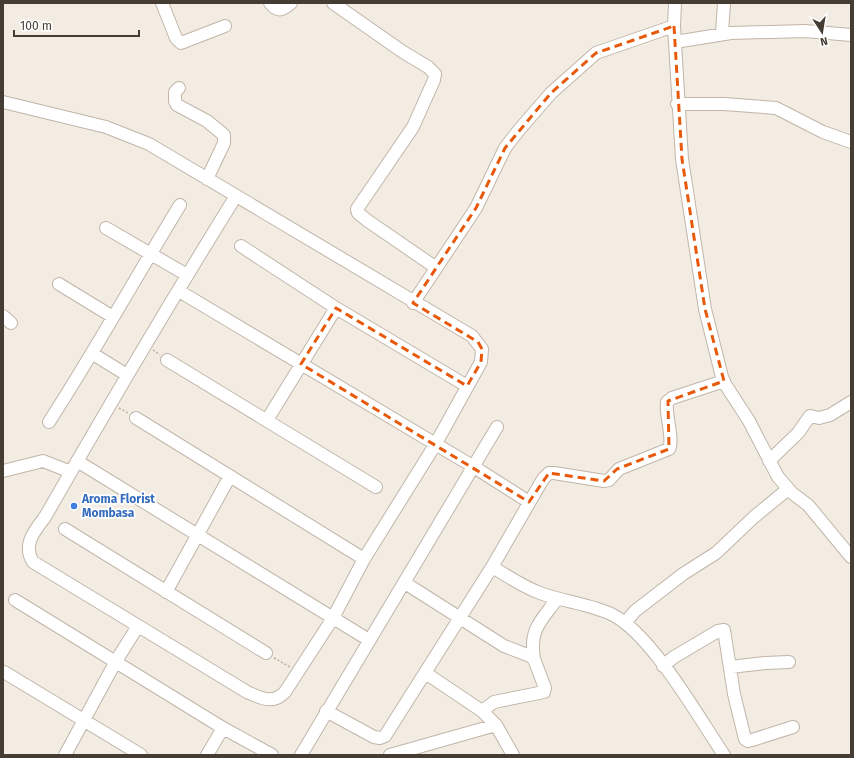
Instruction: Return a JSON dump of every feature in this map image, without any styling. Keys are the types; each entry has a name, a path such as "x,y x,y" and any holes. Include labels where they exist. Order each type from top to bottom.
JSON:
{"street":[{"path":"162,3 176,38 181,43 224,26"},
{"path":"270,3 279,10 284,9 291,3"},
{"path":"333,3 403,52 428,67 435,74 434,80 413,127 357,209 358,213 368,221 435,267"},
{"path":"675,3 674,26 677,104 682,159 705,309 724,381 749,421 769,461 788,489 808,505 851,557"},
{"path":"722,33 724,3"},
{"path":"413,303 435,267 476,208 505,148 518,130 551,93 596,53 674,26"},
{"path":"675,42 722,33 805,31 851,35"},
{"path":"179,88 175,92 175,101 177,105 206,121 224,135 224,143 207,179"},
{"path":"3,102 117,130 155,148 236,196 413,303 472,336 482,349 481,362 435,445 364,559 333,618 299,672 281,697 269,700 247,692 33,562 30,558 29,549 32,536 45,517 127,374 236,196"},
{"path":"677,104 724,104 776,108 823,132 851,142"},
{"path":"49,422 93,354 112,317 180,206"},
{"path":"106,228 187,275"},
{"path":"241,246 336,308 467,386"},
{"path":"59,284 112,317"},
{"path":"179,291 474,467 529,502"},
{"path":"267,420 336,308"},
{"path":"93,354 127,374"},
{"path":"167,360 376,487"},
{"path":"326,711 374,737 383,738 389,733 427,674 543,479 549,474 604,481 609,480 619,469 669,449 671,443 666,410 667,402 672,398 708,388 724,381"},
{"path":"769,461 798,433 810,416 819,418 830,415 851,402"},
{"path":"136,418 364,559"},
{"path":"301,755 497,427"},
{"path":"3,471 43,462 74,466 199,534 370,640"},
{"path":"166,592 230,476"},
{"path":"625,623 635,611 683,574 716,553 768,505 788,489"},
{"path":"65,529 266,653"},
{"path":"492,567 539,593 604,611 625,623 663,666 691,704 724,755"},
{"path":"405,583 504,646 527,654 534,659"},
{"path":"482,711 494,702 544,692 545,688 534,659 532,638 534,630 557,599"},
{"path":"15,600 223,728 272,755"},
{"path":"65,755 116,661 138,626"},
{"path":"663,666 698,643 722,630 726,633 730,667 741,728 746,740 792,727"},
{"path":"730,667 789,662"},
{"path":"4,672 84,719 141,755"},
{"path":"427,674 482,711 496,726 514,755"},
{"path":"390,755 496,726"},
{"path":"207,755 223,728"}],"path":[{"path":"146,345 167,360"},
{"path":"110,403 136,418"},
{"path":"266,653 299,672"}],"highlighted area":[{"path":"674,26 682,159 705,309 724,381 668,401 669,449 617,469 604,481 549,473 529,502 301,364 336,308 467,386 481,362 482,349 478,342 413,303 476,208 505,148 551,93 596,53"}],"place":[{"name":"Aroma Florist Mombasa","path":"74,506"}]}
